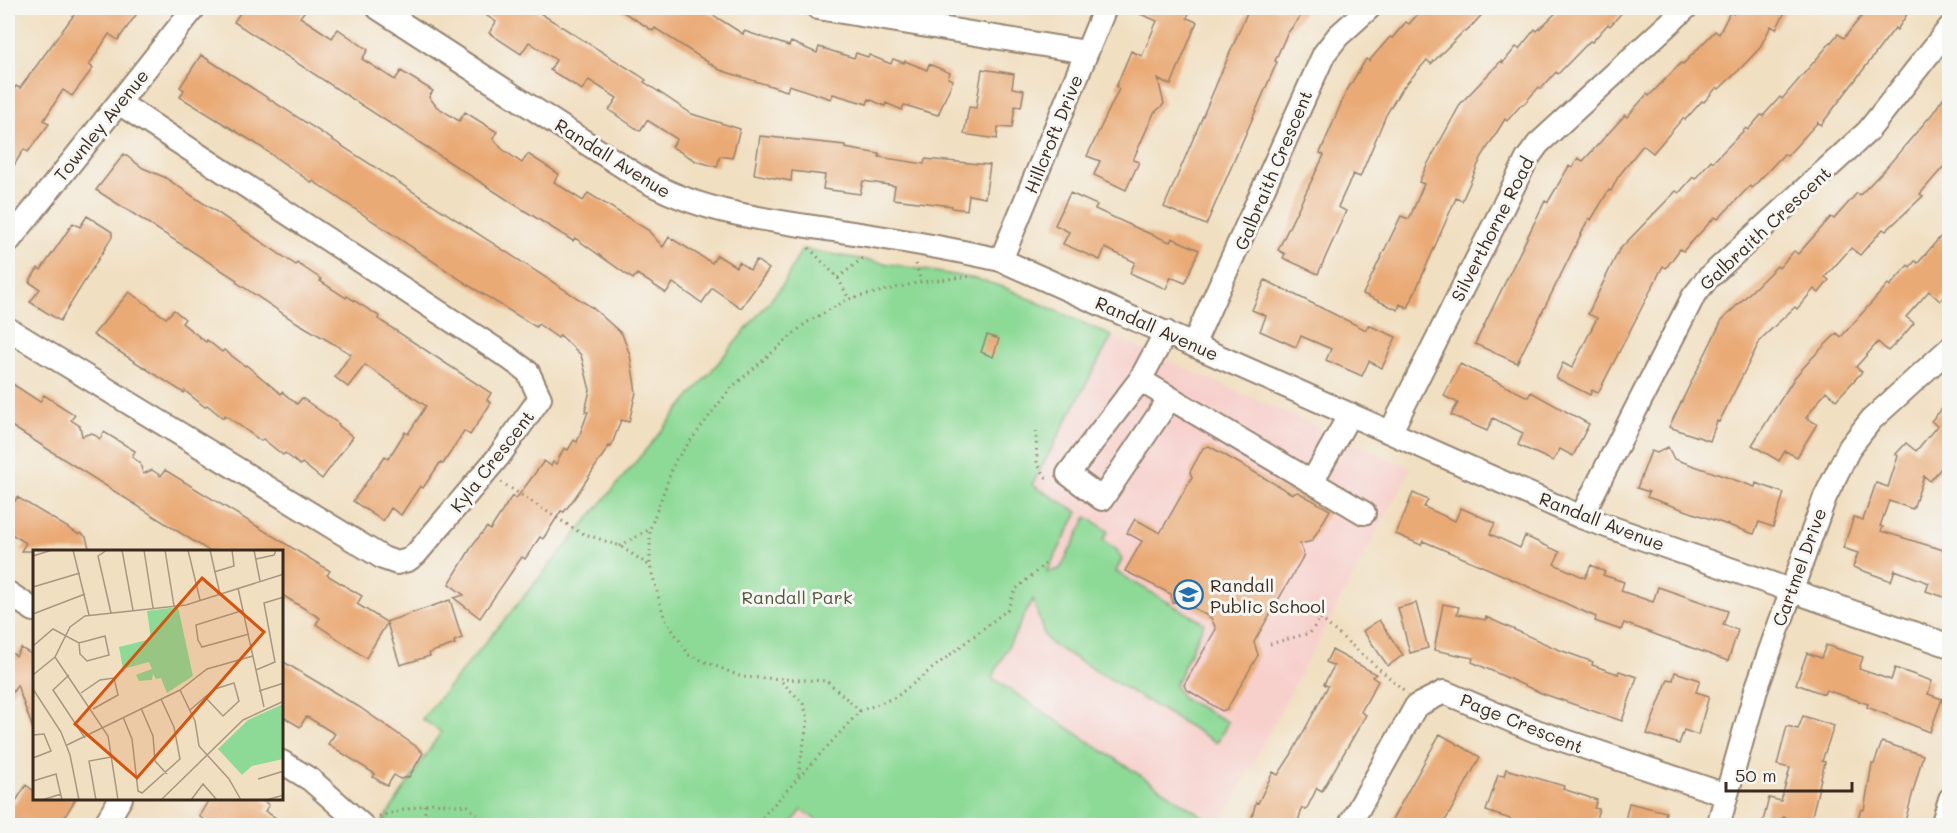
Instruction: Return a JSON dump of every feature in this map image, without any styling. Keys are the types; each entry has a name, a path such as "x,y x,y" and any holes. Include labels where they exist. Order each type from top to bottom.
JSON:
{"street":[{"name":"Townley Avenue","path":"8,242 194,8"},
{"name":"Randall Avenue","path":"378,8 639,177 684,200 733,215 939,246 1001,260 1581,517 1950,646"},
{"path":"819,8 891,13 1086,52"},
{"name":"Hillcroft Drive","path":"1001,260 1105,8"},
{"name":"Galbraith Crescent","path":"1193,345 1208,317 1324,54 1338,36 1370,8"},
{"name":"Silverthorne Road","path":"1391,431 1527,159 1538,144 1686,8"},
{"name":"Galbraith Crescent","path":"1581,517 1693,297 1707,279 1868,131 1950,27"},
{"name":"Kyla Crescent","path":"8,329 369,550 397,563 408,560 416,554 485,471 540,398 528,372 119,103"},
{"path":"1166,332 1140,380 1068,474 1102,499 1170,398"},
{"name":"Cartmel Drive","path":"1718,825 1747,718 1825,497 1850,447 1871,420 1950,348"},
{"path":"1140,380 1365,513"},
{"path":"1312,482 1350,414"},
{"path":"8,593 33,609"},
{"name":"Page Crescent","path":"1416,706 1444,692 1536,731 1726,795"},
{"path":"1349,825 1416,706"},
{"path":"284,763 311,780 360,823"},
{"path":"1942,825 1950,799"},
{"path":"104,825 120,800"}],"path":[{"path":"809,248 838,278 849,299"},
{"path":"838,278 864,257"},
{"path":"916,264 921,282"},
{"path":"860,711 827,681 742,677 689,655 664,616 650,567 650,529 675,461 730,389 806,323 849,299 921,282 973,276"},
{"path":"1036,431 1037,463 1046,477 1068,474"},
{"path":"485,471 579,532 620,546 650,567"},
{"path":"620,546 650,529"},
{"path":"754,825 860,711 896,697 1007,610 1016,589 1045,564"},
{"path":"1270,644 1310,633 1320,618 1410,695 1416,706"},
{"path":"780,680 803,703 808,718 798,778"},
{"path":"360,823 433,803 468,806 488,825"},
{"path":"425,805 425,825"}],"shaded area":[{"name":"Randall Public School","path":"1112,336 1411,468 1219,825 992,678 1078,512 1032,485"},
{"path":"802,810 825,825 789,826"}],"green space":[{"name":"Randall Park","path":"802,249 977,279 1006,288 1112,336 1032,485 1078,512 1047,572 1060,569 1087,517 1108,531 1103,540 1117,550 1122,559 1116,572 1204,623 1175,685 1182,698 1228,722 1217,743 1051,644 1044,635 1033,599 992,678 1216,825 825,826 802,810 789,826 380,826 441,732 422,719 782,286"}],"building":[{"path":"79,8 141,8 118,40 109,34 89,65 93,68 72,96 63,90 44,120 49,124 28,152 24,149 8,175 8,99 16,86 20,88"},
{"path":"243,8 307,8 300,17 332,38 338,29 368,50 362,59 395,80 401,71 433,91 429,97 437,107 459,121 465,112 497,132 493,138 502,149 522,163 528,154 559,174 554,182 583,201 588,193 648,230 663,247 669,237 712,263 717,255 736,267 739,262 750,270 756,260 769,269 741,308 712,288 702,303 673,283 666,293 637,274 633,279 575,238 573,241 514,204 234,22"},
{"path":"475,8 532,8 639,75 646,80 644,82 692,114 740,129 732,158 720,156 717,167 696,161 672,147 677,139 647,120 640,131 609,110 617,98 589,80 582,90 550,70 556,60 529,42 521,54 489,33 496,22"},
{"path":"617,8 702,8 743,34 744,31 789,46 791,42 817,53 819,47 854,58 856,53 868,57 869,55 891,64 893,59 904,63 905,61 927,70 929,64 950,73 948,78 953,80 938,115 904,105 902,110 869,99 867,104 833,94 831,99 789,85 787,91 720,70 655,28 653,31"},
{"path":"1126,8 1191,8 1187,18 1197,22 1171,85 1158,79 1164,104 1154,113 1133,160 1139,162 1126,190 1094,175 1100,161 1087,156 1119,89 1116,87 1131,51 1142,56 1157,21"},
{"path":"1249,8 1307,8 1287,34 1206,225 1164,207"},
{"path":"1423,8 1488,8 1431,64 1427,60 1401,90 1386,115 1360,177 1353,174 1338,207 1346,211 1318,274 1283,258 1285,254 1278,250 1324,155 1320,153 1346,92 1366,59 1369,61 1390,37 1392,38 1406,22 1409,24"},
{"path":"1561,8 1626,8 1558,74 1556,72 1541,89 1539,87 1507,121 1505,119 1481,158 1462,201 1456,198 1408,308 1400,304 1398,310 1363,294 1401,216 1409,219 1424,184 1419,182 1461,103 1501,61 1503,63 1516,47 1519,49 1535,29 1537,31"},
{"path":"1736,8 1776,8 1785,12 1776,29 1771,26 1759,49 1738,71 1719,89 1717,87 1685,120 1683,118 1653,153 1643,145 1618,177 1591,220 1589,218 1517,363 1475,344 1545,201 1548,202 1569,166 1572,168 1578,158 1583,161 1647,94 1649,96 1715,31 1719,34 1730,12 1733,14"},
{"path":"1868,8 1911,8 1897,30 1895,28 1821,125 1818,122 1787,156 1784,154 1718,219 1715,217 1683,251 1680,249 1666,268 1663,266 1598,393 1592,390 1590,395 1556,378 1563,363 1572,368 1597,318 1588,314 1619,250 1676,191 1679,193 1746,128 1748,130 1780,97 1782,99 1838,34 1844,38"},
{"path":"201,55 593,308 622,334 630,355 636,392 629,422 621,420 611,447 609,446 576,496 564,512 561,511 543,539 540,537 525,559 522,557 480,618 454,598 464,595 449,584 474,543 487,527 490,530 512,496 516,499 544,461 551,466 553,462 556,464 564,448 568,450 574,440 577,442 588,412 585,412 590,390 581,355 560,335 558,338 538,324 536,327 473,288 255,143 180,97 184,90 180,87"},
{"path":"982,69 1014,74 1012,88 1024,90 1021,107 1015,106 1012,128 998,127 997,139 964,134 969,107 976,108"},
{"path":"1950,88 1950,159 1920,194 1923,196 1886,231 1883,229 1860,255 1851,248 1825,277 1829,280 1819,293 1814,289 1797,309 1795,307 1761,339 1719,422 1717,421 1710,441 1669,427 1722,320 1777,266 1779,268 1794,251 1798,254 1831,217 1834,219 1857,193 1860,195 1933,113"},
{"path":"760,136 845,145 845,148 880,154 879,157 924,164 925,159 990,165 985,198 969,195 967,210 893,199 895,186 863,181 860,194 823,189 825,175 792,171 791,181 754,174"},
{"path":"124,154 143,168 164,177 296,265 297,263 346,298 347,296 379,316 378,319 491,393 487,400 491,403 470,435 464,431 443,464 440,463 423,488 420,486 401,515 391,508 383,521 353,501 385,456 388,459 405,432 408,434 426,406 365,365 348,387 335,377 351,354 291,319 236,282 237,280 96,190"},
{"path":"1070,193 1097,205 1095,209 1141,230 1170,242 1172,238 1199,250 1185,283 1171,277 1166,289 1130,273 1135,262 1105,248 1100,260 1063,244 1069,232 1055,225"},
{"path":"87,216 112,232 112,237 60,321 30,302 40,289 29,282 38,268 41,270 73,223 80,227"},
{"path":"1941,236 1950,243 1950,291 1940,301 1929,291 1906,317 1914,323 1903,336 1888,351 1878,342 1856,367 1862,372 1836,400 1826,391 1806,418 1817,424 1797,457 1785,451 1779,461 1752,445 1795,377 1812,358 1837,333 1841,337 1888,284 1890,286 1908,265 1910,267 1915,261 1918,263"},
{"path":"1265,280 1366,330 1368,325 1396,337 1382,368 1369,361 1362,376 1326,360 1331,349 1301,336 1296,347 1260,331 1266,316 1252,310"},
{"path":"129,292 166,318 174,310 185,319 182,323 206,342 207,340 222,352 224,350 297,404 302,398 339,424 353,437 322,479 302,463 300,465 285,453 283,455 263,439 261,441 225,415 223,418 207,405 205,407 185,391 184,393 93,335"},
{"path":"987,335 999,339 993,357 981,352"},
{"path":"1460,364 1528,397 1531,392 1589,424 1573,456 1560,449 1553,461 1518,445 1523,433 1493,418 1487,431 1451,415 1458,403 1444,396"},
{"path":"8,381 40,402 44,395 75,415 71,420 80,426 82,436 92,433 100,439 104,432 135,451 132,457 140,463 143,474 152,470 161,476 165,470 330,571 327,575 362,596 357,604 386,622 450,600 462,638 454,641 455,644 429,653 430,656 400,665 387,623 366,658 316,624 320,618 284,596 284,550 207,550 8,424"},
{"path":"1942,409 1948,414 1950,412 1950,458 1930,481 1924,476 1913,509 1889,501 1880,526 1883,527 1881,531 1950,552 1950,599 1926,591 1929,583 1895,570 1891,581 1853,567 1858,553 1843,548 1854,517 1863,520 1876,483 1888,487 1898,456 1896,454 1906,443 1916,451 1937,426 1931,421"},
{"path":"1209,446 1292,494 1298,492 1330,510 1312,541 1300,544 1304,555 1254,642 1258,655 1227,709 1222,711 1186,689 1184,685 1216,629 1211,618 1180,600 1172,603 1171,594 1125,571 1142,541 1127,533 1135,519 1160,533 1192,477 1190,472 1203,448"},
{"path":"1668,447 1674,459 1755,487 1756,483 1784,493 1773,527 1759,522 1754,534 1647,497 1649,492 1637,488 1651,451 1657,453"},
{"path":"1413,493 1428,500 1424,507 1455,521 1461,508 1495,523 1490,534 1520,548 1525,536 1560,552 1554,564 1585,578 1591,565 1605,572 1603,575 1624,582 1621,591 1653,602 1658,587 1728,611 1723,625 1738,630 1728,661 1624,623 1621,630 1595,621 1596,617 1489,569 1423,541 1421,545 1396,534"},
{"path":"8,496 15,501 17,497 78,534 81,533 86,537 90,550 21,551 26,543 8,532"},
{"path":"1416,603 1428,648 1410,653 1398,608"},
{"path":"1443,604 1459,607 1457,614 1485,620 1486,617 1557,649 1593,662 1592,665 1618,674 1619,671 1637,677 1622,721 1541,693 1472,662 1473,658 1434,650"},
{"path":"1379,620 1403,655 1388,666 1363,631"},
{"path":"1826,645 1863,657 1859,669 1891,680 1895,668 1932,681 1928,694 1942,699 1930,732 1867,707 1868,704 1826,690 1824,694 1796,684 1807,653 1821,658"},
{"path":"21,648 33,655 33,729 17,685 8,700 8,650 16,656"},
{"path":"1332,650 1376,674 1372,677 1378,681 1361,712 1366,715 1322,791 1317,788 1306,810 1302,808 1297,825 1271,825 1251,821 1256,802 1258,803 1273,772 1278,775 1291,755 1328,686 1324,684 1334,666 1326,662"},
{"path":"284,662 359,707 423,753 409,777 400,779 394,775 387,786 373,777 375,774 328,744 335,734 306,717 300,727 284,717"},
{"path":"1675,672 1700,680 1696,692 1709,696 1698,735 1684,730 1679,744 1647,734 1668,679 1673,680"},
{"path":"1803,716 1834,726 1822,761 1825,762 1810,824 1783,817 1780,825 1762,825 1769,798 1781,801 1790,768 1777,765 1787,726 1798,729"},
{"path":"1440,734 1480,757 1448,816 1442,825 1389,825"},
{"path":"1882,742 1923,755 1904,825 1856,825 1861,809 1864,810 1872,764 1874,764"},
{"path":"1506,769 1564,786 1563,789 1597,800 1594,808 1599,809 1594,825 1528,825 1486,811 1498,775 1504,776"},
{"path":"26,785 33,790 33,800 75,800 60,825 8,825 13,810 11,809"},
{"path":"209,800 262,800 269,805 265,811 287,825 210,825 199,816"},
{"path":"1629,803 1666,812 1663,825 1624,825"}],"place":[{"name":"Randall Public School","path":"1189,595"}]}
